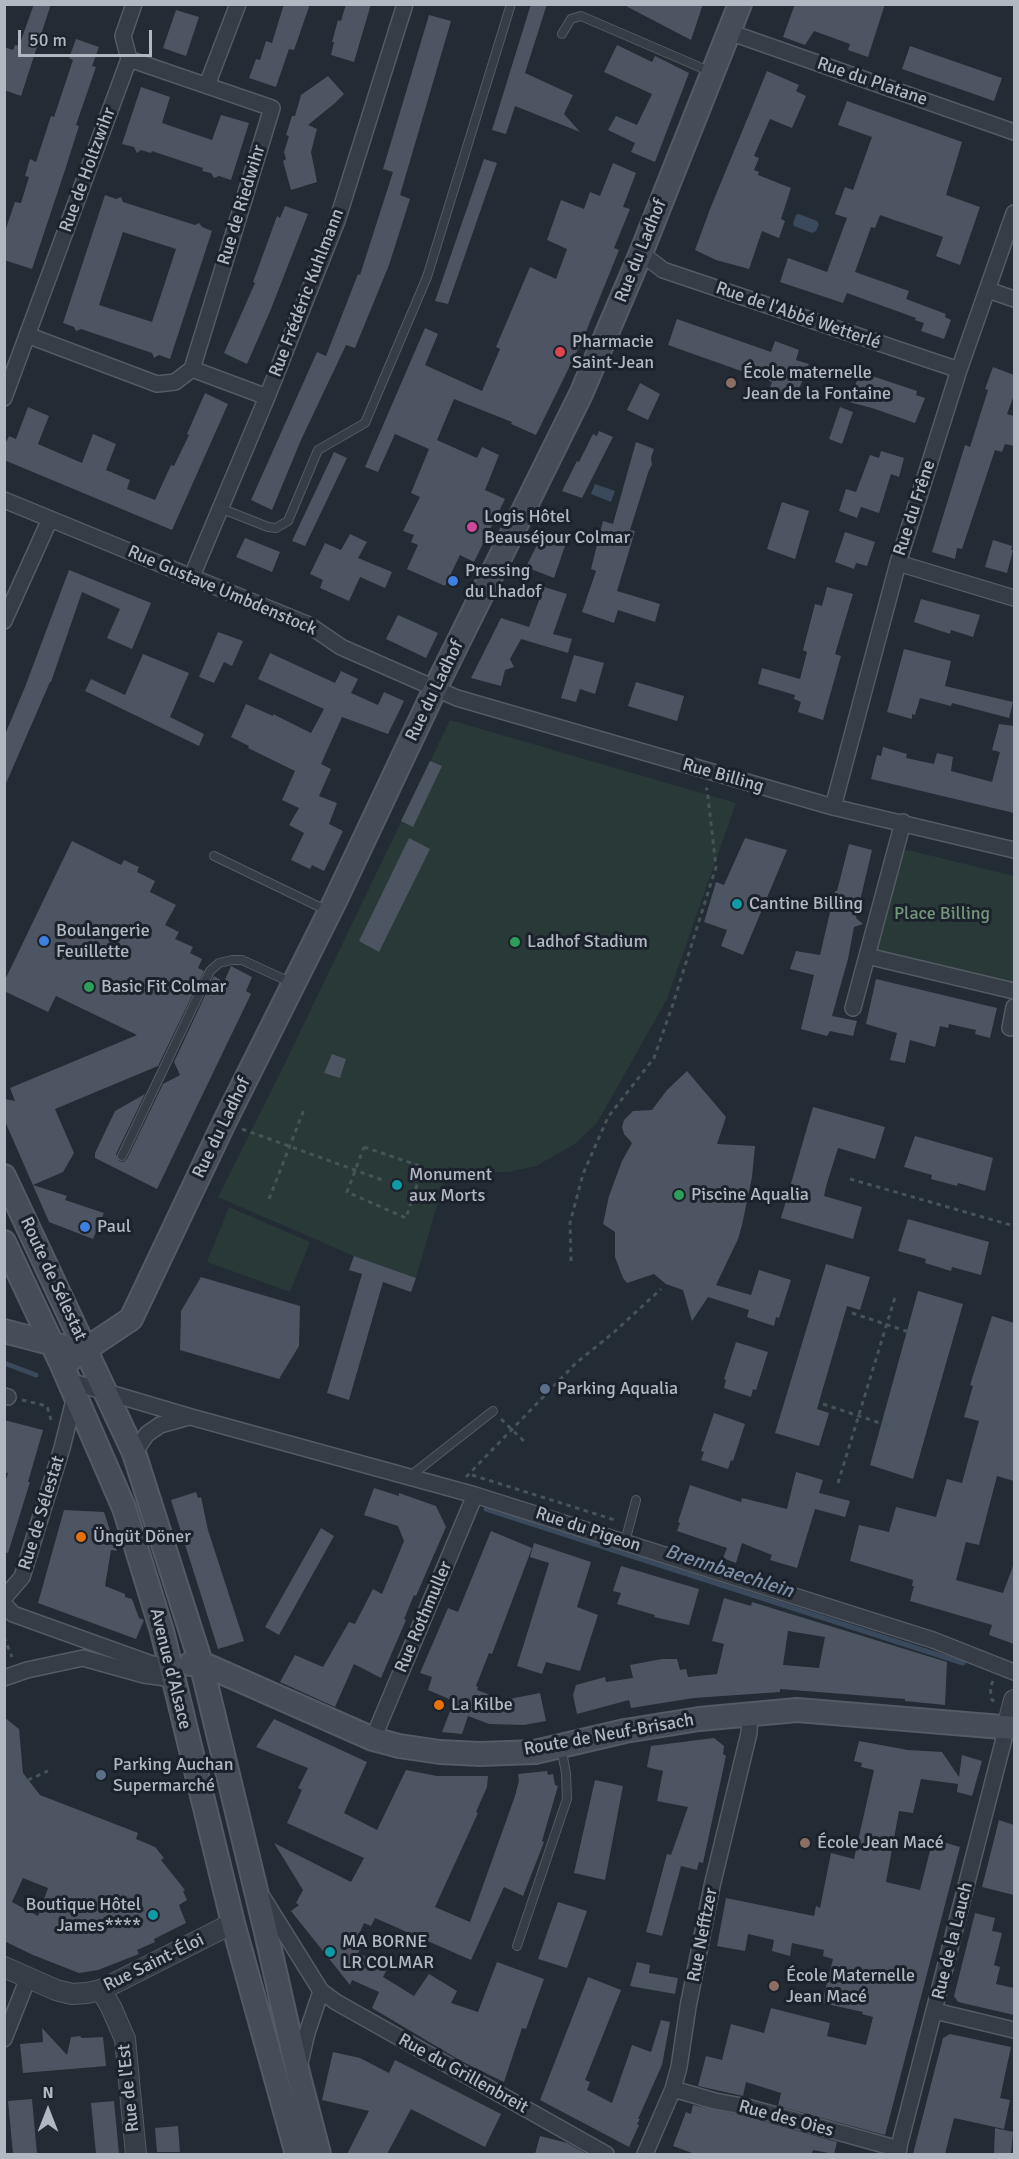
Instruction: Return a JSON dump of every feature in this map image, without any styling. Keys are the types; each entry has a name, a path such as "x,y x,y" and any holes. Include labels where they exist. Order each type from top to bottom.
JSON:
{"main road":[{"name":"Rue du Ladhof","path":"86,1349 131,1318 435,689 581,394 641,253 740,4"},
{"name":"Route de Sélestat","path":"4,1176 86,1349"},
{"name":"Route de Sélestat","path":"4,1242 69,1380"},
{"path":"4,1331 52,1344 86,1349 69,1380"},
{"name":"Avenue d'Alsace","path":"86,1349 134,1453 207,1670 255,1886 267,1912 298,2073 319,2154"},
{"name":"Avenue d'Alsace","path":"69,1380 77,1422 124,1508 162,1631 233,1923 297,2154"},
{"path":"77,1422 120,1421"},
{"path":"172,1673 207,1670"},
{"name":"Route de Neuf-Brisach","path":"207,1670 373,1739 399,1746 480,1755 535,1752 625,1731 699,1719 798,1710 1011,1728"}],"street":[{"name":"Rue de Holtzwihr","path":"4,398 129,59 123,36 134,4"},
{"path":"207,85 237,4"},
{"name":"Rue Frédéric Kuhlmann","path":"192,576 337,221 405,4"},
{"name":"Rue du Platane","path":"729,32 1014,132"},
{"name":"Rue de Riedwihr","path":"129,59 272,108 192,369"},
{"name":"Rue du Frêne","path":"832,807 898,563 959,370 1014,213"},
{"name":"Rue de l'Abbé Wetterlé","path":"641,253 663,270 959,370"},
{"path":"988,290 1014,299"},
{"path":"27,335 157,384 175,382 192,369 267,397"},
{"name":"Rue Gustave Umbdenstock","path":"4,500 309,625 341,647 435,689"},
{"path":"4,621 50,519"},
{"path":"898,563 1014,598"},
{"name":"Rue Billing","path":"435,689 457,698 832,807 1014,850"},
{"path":"853,1008 903,822"},
{"path":"867,956 1014,991"},
{"path":"1010,1028 1014,1007"},
{"name":"Rue du Pigeon","path":"69,1380 190,1417 475,1495 933,1640 1014,1672"},
{"path":"134,1453 147,1434 160,1425 190,1417"},
{"name":"Rue de Sélestat","path":"4,1598 22,1577 77,1422"},
{"name":"Rue Rothmuller","path":"373,1739 475,1495"},
{"path":"4,1604 13,1614 172,1673"},
{"path":"11,1676 83,1658 144,1675 172,1673"},
{"path":"1011,1728 1014,1700"},
{"name":"Rue Nefftzer","path":"645,2154 680,2067 688,2007 712,1886 749,1733 750,1713"},
{"name":"Rue de la Lauch","path":"898,2152 1011,1728"},
{"path":"233,1923 267,1912"},
{"name":"Avenue d'Alsace","path":"267,1912 321,1991 307,2033 298,2073"},
{"name":"Rue Saint-Éloi","path":"4,1967 56,1990 72,1994 101,1990 233,1923"},
{"path":"4,2039 28,1978"},
{"name":"Rue de l'Est","path":"101,1990 125,2039 136,2154"},
{"name":"Rue du Grillenbreit","path":"321,1991 336,2002 606,2154"},
{"path":"935,2011 1014,2030"},
{"name":"Rue des Oies","path":"673,2089 747,2107 898,2152"}],"lane":[{"path":"220,507 268,527 276,528 288,521 318,450 365,423 427,277 511,4"},
{"path":"562,34 571,19 581,16 713,73"},
{"path":"214,856 329,912"},
{"path":"122,1156 210,971 219,963 242,960 293,984"},
{"path":"409,1477 493,1411"},
{"path":"625,1542 636,1500"},
{"path":"517,1946 567,1799 566,1773 561,1746"}],"path":[{"path":"571,1261 570,1223 583,1174 608,1117 654,1058 716,867 707,789 696,786"},
{"path":"269,1199 305,1107"},
{"path":"224,1123 385,1181"},
{"path":"364,1147 423,1167 406,1218 347,1192 355,1170 364,1147"},
{"path":"850,1179 1014,1226"},
{"path":"454,1489 576,1363 661,1289"},
{"path":"838,1483 896,1294"},
{"path":"852,1314 912,1333"},
{"path":"6,1397 48,1406 53,1429"},
{"path":"823,1404 889,1426"},
{"path":"493,1411 527,1444"},
{"path":"4,1637 11,1676"},
{"path":"28,1780 48,1771"}],"green space":[{"name":"Ladhof Stadium","path":"450,720 736,803 667,999 597,1123 575,1144 536,1166 508,1172 479,1173 448,1167 416,1278 354,1256 218,1197"},
{"name":"Place Billing","path":"908,850 1014,876 1014,979 1011,984 877,951 875,946 901,852"},
{"path":"229,1207 310,1242 290,1292 207,1262"}],"water":[{"path":"796,215 817,221 819,224 816,231 812,233 794,226"},
{"path":"595,484 615,491 611,502 591,494"}],"building":[{"path":"34,4 51,4 21,96 4,90 4,47 13,50 15,45 19,46"},
{"path":"284,4 310,4 294,50 289,49 276,87 249,78 256,59 260,60 266,41 272,43"},
{"path":"346,4 371,4 354,62 331,55 338,20 341,21"},
{"path":"531,4 547,4 525,73 573,95 564,114 580,132 515,106 506,134 492,130"},
{"path":"622,4 703,4 691,40"},
{"path":"795,4 885,4 868,57 848,50 850,44 814,31 805,45 783,37"},
{"path":"176,10 199,17 186,56 163,48"},
{"path":"429,15 451,21 400,195 410,199 389,265 355,348 346,345 301,440 272,510 251,500 317,352 326,356 358,274 360,275 393,172 383,169"},
{"path":"76,39 99,47 92,66 96,67 32,269 4,260 4,234 15,202 21,203 29,177 25,176 30,159 36,162 51,116 54,117 73,60 69,58"},
{"path":"617,45 652,62 655,56 689,73 655,162 631,152 635,143 608,130 616,116 637,125 652,94 604,72"},
{"path":"910,46 1002,78 994,101 902,69"},
{"path":"767,71 799,85 796,91 806,96 792,128 770,119 754,156 759,158 754,170 759,172 758,175 791,188 781,219 785,221 779,238 762,231 749,269 716,260 695,250"},
{"path":"328,76 344,94 308,125 317,129 311,152 317,182 291,190 283,161 286,159 284,152 289,136 286,135 292,116 295,116 301,95"},
{"path":"141,87 170,97 162,123 212,140 221,115 249,123 231,180 219,176 214,178 211,173 202,171 203,168 152,151 151,153 141,150 137,153 134,147 122,144"},
{"path":"847,101 962,142 946,195 980,207 960,265 936,256 943,237 880,215 875,228 871,227 855,272 909,291 906,299 946,314 945,317 951,320 944,339 921,331 924,323 915,320 916,318 847,293 843,303 780,282 788,258 827,272 847,218 835,214 845,187 853,190 872,137 838,125"},
{"path":"484,159 497,163 448,304 435,301"},
{"path":"613,163 636,173 623,207 630,209 614,248 619,250 583,339 536,435 511,424 512,422 454,399 437,440 477,458 482,447 499,455 485,490 505,499 474,562 460,555 445,586 407,569 418,545 411,542 414,535 403,531 420,497 411,493 429,449 395,434 378,472 365,467 425,328 438,334 425,365 482,391 500,349 496,347 530,267 556,279 567,249 547,240 561,200 584,209 590,192 600,196"},
{"path":"105,195 116,199 121,197 123,202 195,225 199,223 202,227 212,231 170,359 159,355 154,358 152,353 81,329 76,331 74,327 63,323","holes":["123,232 176,249 152,322 99,305"]},
{"path":"285,206 308,214 247,364 224,353 255,283 253,282 277,216 280,218"},
{"path":"677,319 771,352 775,341 799,350 796,360 809,364 795,399 769,390 772,382 668,345"},
{"path":"993,367 1014,375 1014,395 1007,414 1014,416 1014,446 1005,444 1002,452 995,450 962,549 957,548 955,559 932,552 965,445 970,447"},
{"path":"860,372 917,391 916,395 925,398 915,423 849,402"},
{"path":"640,383 660,394 648,420 627,410"},
{"path":"205,393 228,404 172,530 4,460 4,446 9,436 16,439 28,407 49,416 38,444 82,463 93,434 116,444 106,470 130,480 127,489 155,500 171,465 174,466 189,435 187,434"},
{"path":"840,407 853,412 842,444 829,439"},
{"path":"599,431 613,437 582,498 562,491 593,434 597,436"},
{"path":"636,442 654,449 651,458 652,465 630,530 635,531 617,591 660,604 655,622 618,610 614,623 582,612 596,571 591,569 603,521 613,524"},
{"path":"881,451 904,458 899,477 891,474 879,513 861,507 857,518 839,511 846,489 856,492 870,455 879,458"},
{"path":"334,452 347,458 305,546 292,541"},
{"path":"782,502 809,511 795,559 767,549"},
{"path":"845,532 875,542 867,566 856,563 854,569 835,562"},
{"path":"350,534 367,542 358,558 392,572 385,588 360,577 349,601 320,588 323,580 310,574 325,543 341,550"},
{"path":"542,535 566,543 554,578 526,567"},
{"path":"245,538 280,552 272,572 236,557"},
{"path":"993,540 1012,546 1007,573 985,567"},
{"path":"69,570 151,603 132,649 107,638 120,609 82,592 51,682 4,788 4,737"},
{"path":"544,587 567,594 553,634 572,639 568,653 521,639 510,659 514,667 505,670 501,686 471,678 501,618 529,627"},
{"path":"827,587 853,594 835,654 841,656 823,720 798,712 801,702 794,699 795,695 758,684 762,668 800,679 807,652 803,650 815,604 822,606"},
{"path":"921,599 980,615 973,637 951,630 950,634 914,622"},
{"path":"398,615 438,633 426,658 386,639"},
{"path":"218,632 243,641 232,666 224,662 214,683 199,677"},
{"path":"904,649 951,661 945,686 1013,702 1009,718 952,703 951,706 920,698 912,719 887,712"},
{"path":"270,653 335,683 341,671 358,679 351,693 378,705 384,692 404,701 388,734 342,717 321,764 331,769 319,796 337,803 329,824 343,831 324,871 312,865 310,869 291,860 304,833 289,825 299,808 282,800 295,771 231,737 246,704 273,716 273,714 311,733 324,709 258,679"},
{"path":"143,654 189,673 170,717 204,734 199,746 85,691 91,679 125,695"},
{"path":"574,655 604,663 595,694 580,689 576,702 561,698"},
{"path":"636,682 684,696 677,721 628,706"},
{"path":"999,724 1014,726 1014,813 871,779 877,755 881,756 883,747 907,754 906,758 934,764 937,753 953,757 951,771 992,782 1000,752 992,750"},
{"path":"430,761 442,766 413,827 401,821"},
{"path":"409,838 430,849 379,952 359,941"},
{"name":"Cantine Billing","path":"745,838 787,850 743,955 721,946 727,930 704,922 716,882 724,885"},
{"path":"72,841 121,865 124,860 139,867 137,872 155,881 150,892 176,905 165,925 179,932 175,939 193,947 190,953 202,959 198,968 204,971 158,1066 55,1109 74,1153 63,1172 33,1185 67,1196 65,1200 104,1213 93,1239 49,1222 4,1119 4,1099 15,1101 10,1088 137,1035 56,996 48,1012 4,991 4,982"},
{"path":"849,844 872,850 856,918 863,924 854,927 848,959 832,1016 857,1021 853,1036 830,1031 827,1036 801,1029 814,975 790,969 796,951 820,955"},
{"path":"231,966 252,977 246,991 251,994 157,1189 95,1158 95,1153 115,1111 145,1094 116,1154 119,1161 123,1162 127,1159 163,1084 180,1075 174,1062 214,976 224,982"},
{"path":"876,979 997,1008 990,1038 975,1034 976,1030 949,1024 948,1028 940,1026 935,1047 910,1040 905,1063 890,1060 897,1033 866,1024"},
{"path":"332,1054 346,1059 340,1078 324,1073"},
{"name":"Piscine Aqualia","path":"687,1071 726,1117 717,1144 755,1146 752,1177 742,1225 738,1239 716,1285 751,1295 759,1270 791,1280 779,1318 776,1317 774,1326 747,1317 749,1310 708,1297 692,1321 683,1290 666,1284 654,1274 627,1283 615,1257 615,1232 603,1224 609,1196 622,1161 632,1143 624,1134 622,1127 624,1120 633,1111 652,1110 667,1090"},
{"path":"813,1107 885,1127 875,1159 838,1148 827,1183 824,1196 862,1207 853,1239 781,1218"},
{"path":"915,1136 993,1158 985,1191 958,1183 957,1186 931,1179 932,1175 904,1167"},
{"path":"908,1219 989,1242 981,1275 952,1267 951,1271 925,1263 926,1259 898,1251"},
{"path":"354,1256 416,1278 411,1292 383,1282 349,1400 327,1393 362,1274 349,1270"},
{"path":"826,1264 870,1277 860,1310 847,1306 817,1409 829,1413 819,1446 775,1433"},
{"path":"201,1277 300,1306 299,1346 279,1379 180,1350 181,1311"},
{"path":"918,1291 963,1304 913,1479 870,1465"},
{"path":"992,1316 1014,1323 1014,1481 997,1476 979,1545 966,1542 956,1580 1003,1593 1014,1566 1014,1644 989,1635 992,1625 910,1601 914,1586 912,1586 913,1580 850,1561 859,1525 889,1532 896,1507 936,1517 947,1479 962,1483 979,1421 964,1417 973,1386 970,1385"},
{"path":"736,1342 768,1352 756,1390 753,1389 751,1397 724,1388 726,1380 724,1379"},
{"path":"714,1413 745,1424 733,1461 731,1460 728,1469 701,1460 704,1452 701,1451"},
{"path":"4,1420 43,1430 8,1553 4,1552 4,1485 8,1473 4,1472"},
{"path":"796,1472 823,1480 819,1493 850,1501 845,1517 815,1509 797,1568 770,1560 772,1555 742,1543 736,1563 723,1558 727,1548 677,1531 690,1485 741,1502 742,1498 787,1509"},
{"path":"374,1488 399,1496 399,1493 436,1506 446,1527 416,1596 414,1595 404,1619 406,1620 381,1678 354,1664 335,1707 280,1682 295,1655 323,1667 349,1622 355,1624 373,1589 382,1594 404,1541 398,1526 364,1515"},
{"path":"196,1492 198,1498 201,1497 208,1530 244,1641 218,1649 171,1500"},
{"path":"64,1510 104,1512 117,1551 111,1550 105,1586 132,1599 139,1618 144,1620 136,1639 38,1603"},
{"path":"321,1528 334,1536 279,1635 265,1627"},
{"path":"491,1531 532,1548 492,1654 489,1653 476,1686 477,1690 504,1700 540,1693 546,1721 524,1725 489,1724 468,1716 462,1734 442,1732 454,1701 428,1690 432,1677 420,1673 448,1608 458,1612"},
{"path":"534,1543 591,1562 577,1607 598,1615 580,1671 546,1662 542,1674 517,1666 549,1563 530,1557"},
{"path":"621,1566 699,1589 689,1625 654,1617 655,1615 617,1604 621,1593 613,1591"},
{"path":"724,1598 751,1606 752,1602 947,1662 945,1705 905,1701 905,1699 780,1689 780,1692 694,1698 631,1708 629,1700 577,1714 573,1695 576,1685 605,1677 606,1682 633,1678 630,1665 662,1659 677,1659 680,1670 686,1669 688,1677 717,1674 724,1644 712,1641","holes":["788,1631 825,1637 819,1668 783,1665"]},
{"path":"4,1717 19,1729 23,1773 40,1795 138,1833 136,1839 155,1847 164,1858 161,1860 185,1890 183,1891 187,1900 179,1905 186,1923 137,1950 139,1954 98,1970 79,1973 4,1941","holes":["23,1878 48,1888 38,1916 12,1902"]},
{"path":"274,1719 367,1762 344,1813 377,1830 406,1770 437,1776 488,1776 487,1787 476,1812 478,1813 435,1907 470,1922 515,1796 519,1781 518,1774 547,1771 548,1775 553,1774 555,1785 558,1786 542,1841 544,1842 523,1896 504,1887 471,1960 375,1918 371,1926 364,1923 360,1932 366,1936 358,1953 388,1967 383,1977 414,1996 429,1974 457,1991 451,2003 478,2012 497,1962 544,1979 526,2029 522,2028 504,2082 461,2061 372,2008 379,1992 352,1980 350,1985 291,1911 299,1905 296,1903 303,1890 274,1843 351,1882 364,1858 287,1823 302,1790 298,1788 308,1768 256,1747"},
{"path":"714,1738 724,1746 723,1754 726,1756 703,1863 699,1862 697,1870 681,1866 662,1936 646,1932 667,1854 671,1855 688,1807 657,1801 663,1771 647,1767 651,1746"},
{"path":"859,1741 908,1750 942,1752 959,1777 962,1755 982,1761 972,1796 957,1792 958,1784 921,1779 913,1813 899,1811 886,1882 920,1890 933,1839 960,1847 885,2135 778,2106 781,2093 746,2082 743,2096 698,2086 706,2056 722,2060 731,2024 764,2033 771,2008 830,2023 827,2036 866,2045 873,2017 862,2014 863,2012 822,2003 833,1959 823,1956 824,1950 792,1943 790,1956 772,1951 774,1940 748,1934 745,1951 717,1946 726,1898 814,1916 816,1906 820,1908 831,1853 854,1859 874,1770 861,1767 862,1763 854,1761"},
{"path":"595,1780 623,1786 605,1880 574,1873"},
{"path":"999,1820 1014,1825 1014,1895 982,1887"},
{"path":"558,1902 587,1911 567,1968 538,1959"},
{"path":"975,1913 995,1918 992,1931 1002,1933 994,1965 1000,1967 996,1984 1014,1988 1014,2015 958,2002 954,1996"},
{"path":"637,1962 650,1965 649,1973 678,1978 675,1994 630,1986"},
{"path":"588,1977 621,1990 585,2080 590,2082 587,2090 612,2103 632,2045 651,2052 661,2020 670,2022 662,2065 638,2119 640,2119 637,2124 639,2125 629,2147 540,2100"},
{"path":"42,2028 67,2055 71,2037 103,2037 106,2066 23,2073 20,2044 43,2042"},
{"path":"950,2034 1011,2047 1000,2098 1010,2100 1004,2129 954,2118 945,2154 913,2154 943,2038"},
{"path":"333,2052 360,2058 389,2073 395,2060 501,2114 485,2147 411,2109 387,2154 347,2154 369,2111 322,2100"},
{"path":"32,2099 37,2154 13,2154 8,2101"},
{"path":"114,2101 119,2154 96,2154 91,2103"},
{"path":"693,2105 745,2116 837,2142 834,2154 813,2150 812,2154 695,2154 673,2146 686,2112 691,2114"},
{"path":"178,2126 180,2152 157,2152 155,2128"},
{"path":"995,2128 1013,2132 1011,2154 994,2154"},
{"path":"540,2136 567,2143 587,2154 535,2154"}],"waterway":[{"name":"Brennbaechlein","path":"4,1363 36,1375"},
{"name":"Brennbaechlein","path":"486,1509 963,1663"}],"place":[{"name":"Pharmacie Saint-Jean","path":"560,352"},
{"name":"École maternelle Jean de la Fontaine","path":"731,383"},
{"name":"Logis Hôtel Beauséjour Colmar","path":"472,527"},
{"name":"Pressing du Lhadof","path":"453,581"},
{"name":"Cantine Billing","path":"737,904"},
{"name":"Boulangerie Feuillette","path":"44,941"},
{"name":"Ladhof Stadium","path":"515,942"},
{"name":"Basic Fit Colmar","path":"89,987"},
{"name":"Monument aux Morts","path":"397,1185"},
{"name":"Piscine Aqualia","path":"679,1195"},
{"name":"Paul","path":"85,1227"},
{"name":"Parking Aqualia","path":"545,1389"},
{"name":"Üngüt Döner","path":"81,1537"},
{"name":"La Kilbe","path":"439,1705"},
{"name":"Parking Auchan Supermarché","path":"101,1775"},
{"name":"École Jean Macé","path":"805,1843"},
{"name":"Boutique Hôtel James****","path":"153,1915"},
{"name":"MA BORNE LR COLMAR","path":"330,1952"},
{"name":"École Maternelle Jean Macé","path":"774,1986"}]}
